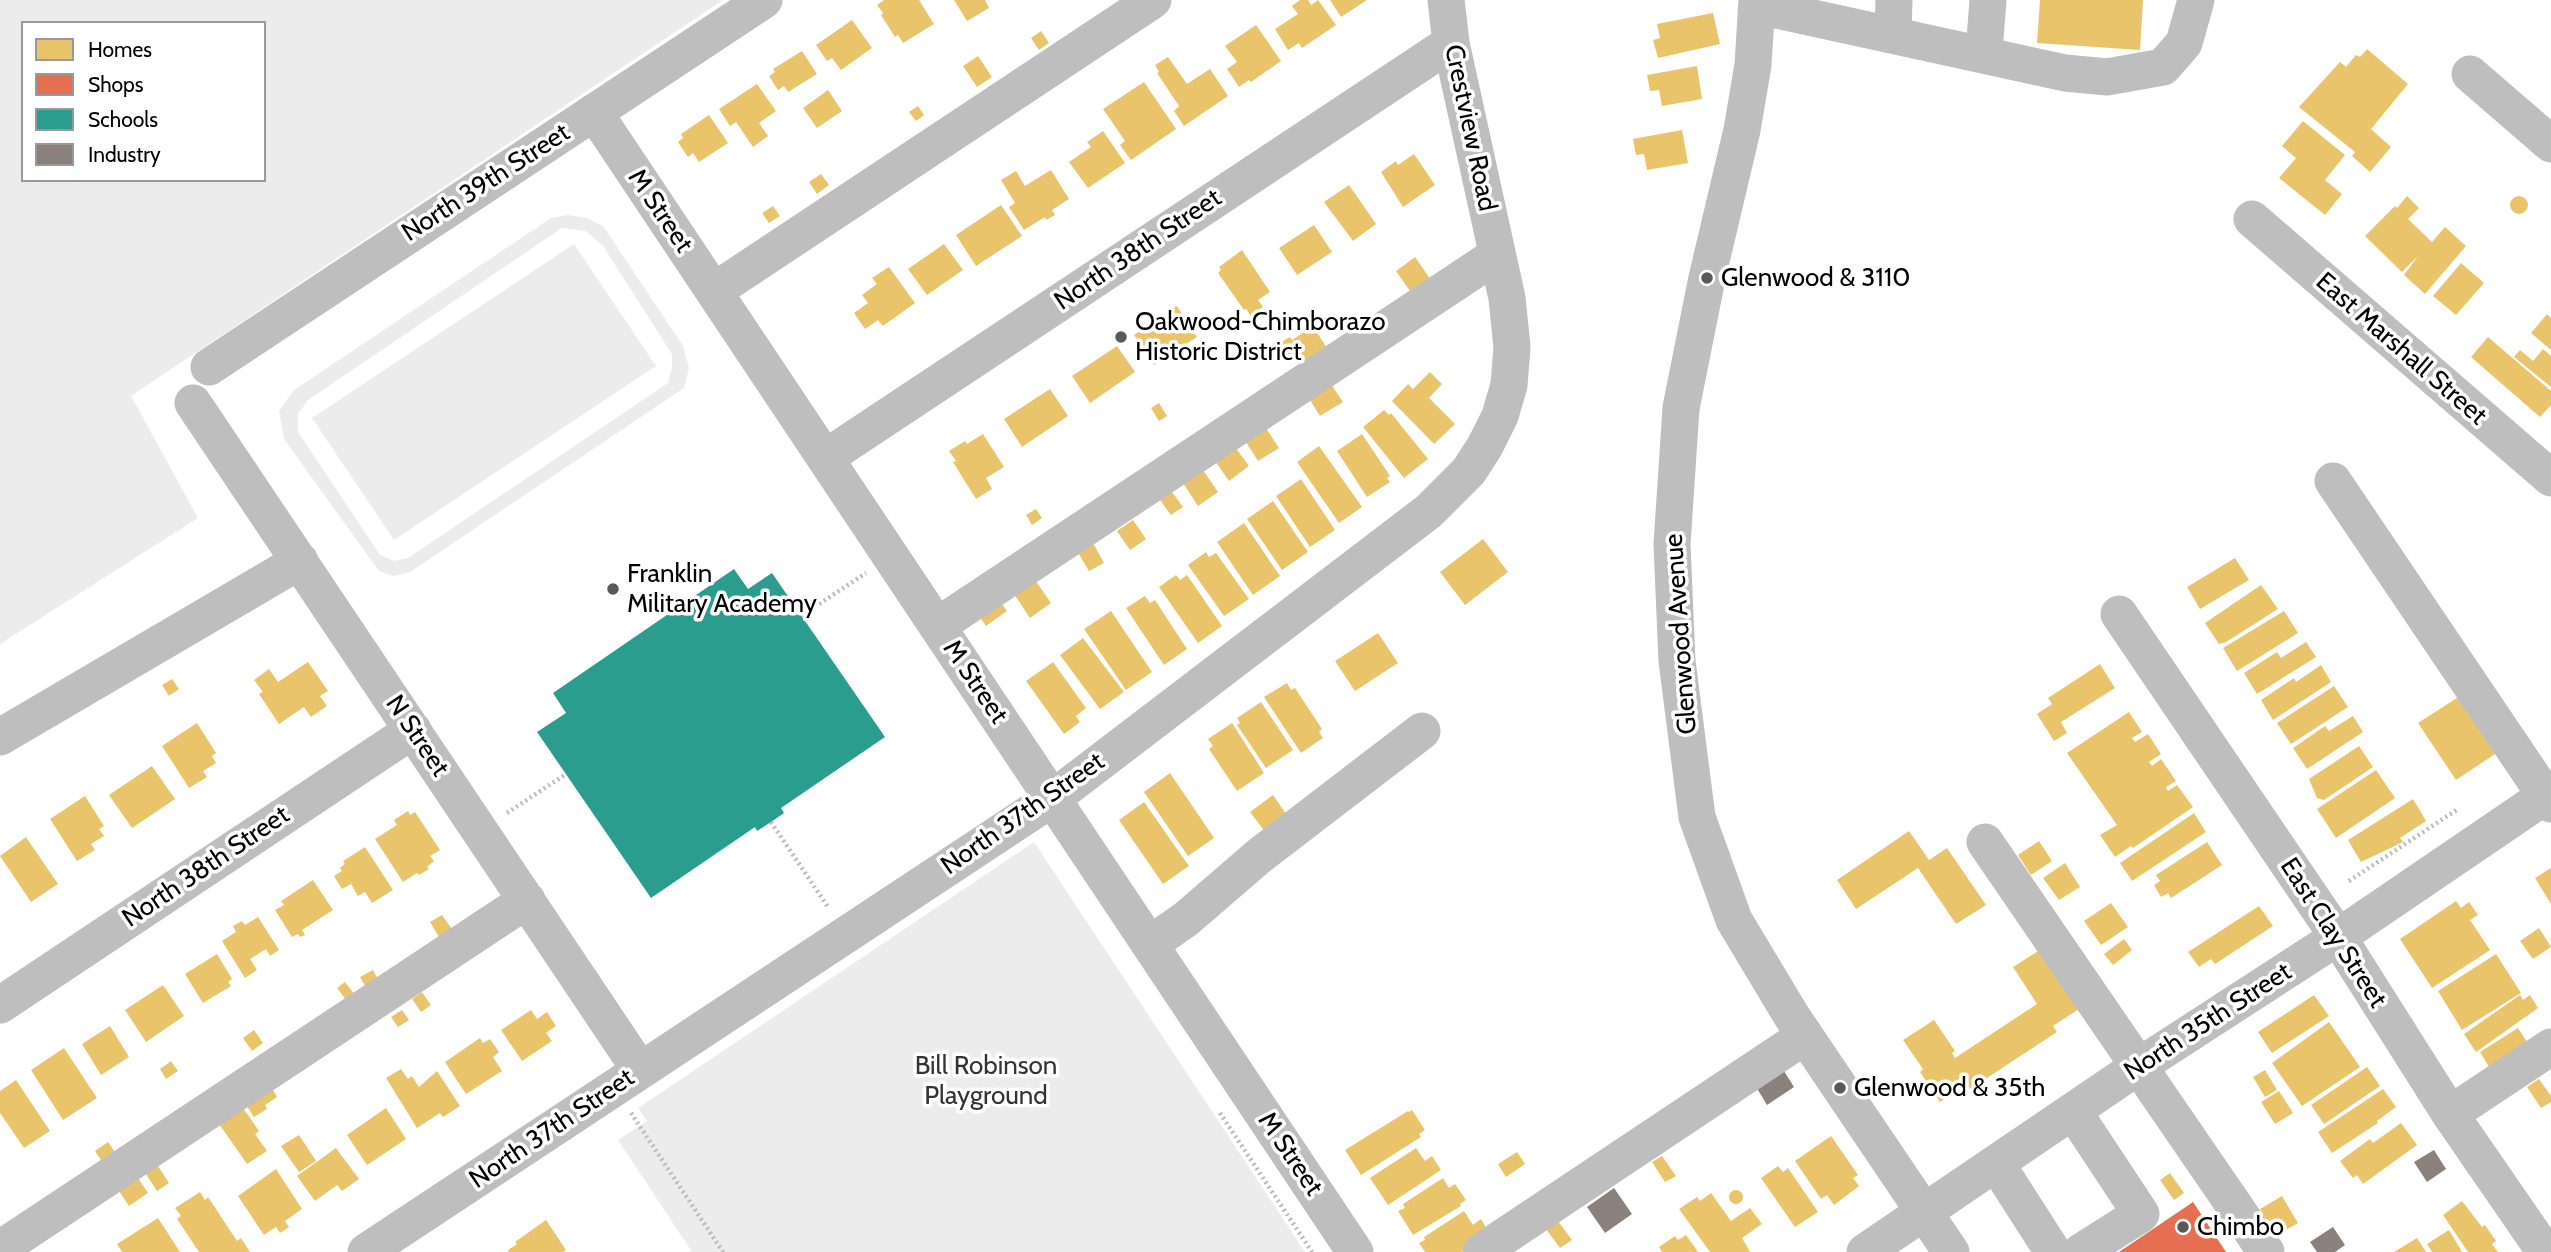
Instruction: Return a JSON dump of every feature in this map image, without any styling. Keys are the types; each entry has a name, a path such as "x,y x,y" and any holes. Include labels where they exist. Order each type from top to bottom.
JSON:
{"street":[{"name":"North 39th Street","path":"209,367 764,0"},
{"path":"714,291 1153,0"},
{"name":"Crestview Road","path":"1446,0 1451,43 1497,255"},
{"path":"1984,53 1987,0"},
{"path":"1757,3 1893,17 1984,53 2065,73 2107,77 2162,67 2184,43 2196,0"},
{"name":"Glenwood Avenue","path":"1757,3 1754,65 1742,130 1718,228 1681,408 1672,544 1677,662 1697,817 1734,920 1805,1036 1951,1252"},
{"name":"North 38th Street","path":"825,458 1451,43"},
{"path":"2470,74 2551,144"},
{"name":"M Street","path":"594,112 1356,1252"},
{"name":"East Marshall Street","path":"2252,219 2551,478"},
{"path":"937,626 1497,255"},
{"name":"North 37th Street","path":"366,1252 1053,798 1429,510 1469,471 1485,446 1500,416 1509,385 1512,347 1510,324 1497,255"},
{"name":"N Street","path":"193,402 640,1070"},
{"path":"2333,481 2549,797"},
{"path":"0,737 300,561"},
{"name":"East Clay Street","path":"2119,614 2337,937 2450,1114 2546,1252"},
{"name":"North 38th Street","path":"0,1005 413,730"},
{"path":"1150,944 1186,919 1259,856 1422,732"},
{"name":"North 35th Street","path":"1865,1252 2139,1066 2549,797"},
{"path":"1986,842 2266,1252"},
{"path":"0,1249 527,900"},
{"path":"1480,1252 1805,1036"},
{"path":"2450,1114 2551,1047"},
{"path":"2073,1111 2141,1214 2081,1252"},
{"path":"1996,1163 2053,1252"}],"path":[{"path":"801,616 866,572"},
{"path":"507,813 566,774"},
{"path":"2349,881 2458,809"},
{"path":"771,822 828,907"},
{"path":"626,1107 723,1252"},
{"path":"1220,1113 1312,1252"}],"green space":[{"path":"0,0 723,0 131,396 198,518 0,644"},
{"path":"568,215 587,218 603,226 683,346 689,368 684,388 410,572 393,576 379,571 284,439 279,411 294,390 551,218","holes":["562,228 586,231 603,246 672,354 668,383 408,558 394,561 380,555 298,432 298,414 308,400"]},
{"path":"574,244 656,366 394,540 312,418"},
{"name":"Bill Robinson Playground","path":"1034,842 1305,1252 692,1252 618,1140 647,1121 638,1108"}],"building: Homes":[{"path":"884,0 919,0 934,24 903,43 898,35 895,37 881,15 883,13 877,5"},
{"path":"954,0 985,0 989,8 967,21"},
{"path":"1300,0 1308,0 1311,5 1318,0 1336,25 1302,48 1299,43 1288,50 1275,29 1298,14 1292,6"},
{"path":"1330,0 1367,0 1341,17"},
{"path":"2040,0 2143,0 2140,50 2037,43"},
{"path":"1713,13 1720,44 1658,58 1653,40 1660,38 1657,24"},
{"path":"852,20 872,48 841,70 832,58 827,61 816,45"},
{"path":"1256,25 1281,61 1239,87 1227,69 1237,62 1225,46"},
{"path":"1041,31 1049,43 1039,50 1031,38"},
{"path":"2367,49 2408,84 2371,129 2391,147 2370,172 2352,156 2355,152 2299,107 2340,62 2346,67 2356,55 2360,57"},
{"path":"802,51 817,74 788,92 784,86 778,90 769,76 775,72 773,69"},
{"path":"978,56 992,77 977,87 963,66"},
{"path":"1168,57 1187,84 1210,69 1228,96 1184,126 1174,111 1179,106 1157,73 1159,72 1155,65"},
{"path":"1697,66 1702,99 1662,106 1659,90 1650,91 1647,75"},
{"path":"1144,82 1176,129 1131,160 1120,145 1125,141 1103,109"},
{"path":"757,84 776,111 759,123 768,136 753,147 736,122 730,126 719,109"},
{"path":"828,90 842,111 817,128 803,108"},
{"path":"918,106 924,115 916,121 909,112"},
{"path":"709,115 728,143 699,162 693,153 688,157 678,142 683,138 681,134"},
{"path":"2303,121 2345,155 2325,180 2342,194 2325,215 2279,178 2296,158 2282,146"},
{"path":"1682,130 1688,163 1647,170 1644,154 1636,155 1633,139"},
{"path":"1103,131 1125,163 1088,188 1069,162 1091,147 1087,142"},
{"path":"1414,154 1435,185 1403,207 1381,172 1396,161 1398,165"},
{"path":"1051,170 1069,199 1052,210 1055,215 1046,220 1045,217 1024,230 1009,207 1015,203 1001,180 1016,171 1025,186"},
{"path":"821,174 829,185 817,194 809,182"},
{"path":"1349,185 1376,224 1353,241 1324,202"},
{"path":"2407,196 2419,208 2408,219 2432,242 2445,227 2466,246 2425,294 2404,275 2418,256 2402,272 2365,236"},
{"path":"2519,196 2525,199 2528,205 2525,211 2519,214 2513,211 2510,205 2513,199"},
{"path":"1001,205 1022,236 976,266 956,235"},
{"path":"773,206 780,216 769,223 762,213"},
{"path":"1314,225 1332,252 1297,275 1279,248"},
{"path":"944,244 963,270 927,295 908,269"},
{"path":"1242,250 1270,292 1258,300 1263,307 1251,316 1218,273 1221,270 1219,267"},
{"path":"1415,257 1431,280 1412,294 1396,271"},
{"path":"2461,263 2484,283 2456,315 2433,296"},
{"path":"889,267 915,303 883,326 878,320 865,329 854,313 868,303 862,295 877,284 872,278"},
{"path":"1177,306 1197,337 1154,365 1134,335"},
{"path":"2547,314 2551,318 2551,350 2531,333"},
{"path":"1313,326 1328,350 1307,364 1298,349 1288,356 1280,343 1290,337 1292,340"},
{"path":"2488,337 2551,391 2551,405 2540,417 2471,357"},
{"path":"1117,346 1135,372 1090,403 1072,376"},
{"path":"2543,349 2551,356 2551,387 2514,357 2520,350 2533,361"},
{"path":"1430,372 1442,384 1429,398 1455,424 1434,444 1392,401 1408,384 1413,389"},
{"path":"1329,381 1343,402 1320,416 1307,395"},
{"path":"1050,389 1068,416 1022,447 1004,419"},
{"path":"1159,403 1167,416 1159,421 1151,408"},
{"path":"1384,410 1389,415 1391,413 1428,459 1404,478 1363,427"},
{"path":"1264,425 1279,448 1258,461 1244,439"},
{"path":"983,434 1004,467 986,478 992,489 976,499 949,451"},
{"path":"1362,434 1390,476 1387,478 1390,482 1367,497 1337,451"},
{"path":"1319,446 1362,507 1339,523 1297,462"},
{"path":"1235,447 1249,466 1229,481 1215,461"},
{"path":"1203,470 1218,492 1198,506 1183,483"},
{"path":"1301,479 1335,530 1310,547 1276,496"},
{"path":"1172,492 1183,507 1171,515 1160,500"},
{"path":"1273,501 1308,552 1282,570 1247,519"},
{"path":"1036,509 1042,518 1032,525 1026,515"},
{"path":"1133,520 1146,539 1130,550 1117,531"},
{"path":"1244,523 1280,576 1253,595 1217,542"},
{"path":"1483,539 1508,572 1465,605 1440,572"},
{"path":"1092,541 1104,563 1089,571 1077,551"},
{"path":"1206,552 1209,557 1216,553 1249,599 1224,616 1188,565"},
{"path":"2235,558 2249,580 2200,609 2187,587"},
{"path":"1176,575 1180,580 1187,575 1222,626 1198,643 1159,587"},
{"path":"1033,577 1051,603 1030,618 1012,591"},
{"path":"2261,585 2278,609 2219,644 2205,623"},
{"path":"1145,596 1150,603 1155,600 1187,649 1164,665 1126,608"},
{"path":"1000,601 1007,611 986,626 979,616"},
{"path":"1111,611 1152,672 1126,690 1084,629"},
{"path":"2284,611 2298,633 2237,671 2223,648"},
{"path":"1378,633 1398,663 1355,691 1335,661"},
{"path":"1083,638 1124,692 1100,709 1060,655"},
{"path":"2306,642 2316,657 2257,694 2244,673 2277,652 2281,658"},
{"path":"308,662 328,691 320,696 327,706 311,717 304,707 279,724 259,694 263,692 254,680 269,669 278,682"},
{"path":"1053,662 1086,708 1076,716 1080,722 1064,734 1026,681"},
{"path":"2100,664 2115,688 2061,722 2067,733 2054,741 2037,714 2052,704 2048,698"},
{"path":"2321,665 2331,682 2273,720 2261,700 2294,678 2296,682"},
{"path":"172,679 179,689 169,696 162,685"},
{"path":"1287,683 1291,690 1295,688 1322,729 1319,732 1323,738 1301,753 1264,697"},
{"path":"2334,686 2348,707 2291,744 2277,723"},
{"path":"2460,696 2498,752 2456,780 2418,723"},
{"path":"1261,702 1293,750 1266,768 1237,725 1240,723 1237,718"},
{"path":"2129,712 2142,732 2132,738 2135,742 2148,734 2161,754 2149,762 2152,766 2161,759 2176,781 2166,787 2168,791 2177,785 2193,807 2133,848 2131,846 2115,857 2100,835 2117,825 2067,753"},
{"path":"2353,716 2363,732 2307,769 2293,748 2325,726 2329,731"},
{"path":"197,723 216,753 212,756 216,763 203,771 207,777 189,788 162,746"},
{"path":"1232,723 1264,773 1237,791 1209,749 1213,746 1208,739"},
{"path":"2359,746 2373,767 2324,800 2317,798 2309,779"},
{"path":"152,766 175,799 132,828 109,795"},
{"path":"2376,770 2395,798 2336,838 2317,809"},
{"path":"1170,773 1214,838 1188,856 1144,792"},
{"path":"1273,795 1291,821 1269,837 1250,812"},
{"path":"85,796 104,826 99,829 104,836 91,844 95,850 77,861 50,819"},
{"path":"2413,799 2426,821 2400,838 2403,842 2361,862 2348,840"},
{"path":"1144,802 1189,866 1163,884 1119,820"},
{"path":"408,811 410,815 415,812 440,850 430,856 434,861 427,867 429,869 403,882 375,839 397,825 394,820"},
{"path":"2194,813 2206,832 2132,881 2120,863"},
{"path":"1909,831 1929,860 1947,848 1986,905 1956,924 1918,868 1856,909 1837,880"},
{"path":"26,837 58,884 31,902 0,856"},
{"path":"2039,841 2052,861 2031,875 2018,855"},
{"path":"2207,842 2222,865 2171,898 2168,893 2161,897 2154,885 2160,881 2156,875"},
{"path":"365,847 393,890 372,903 365,892 358,896 351,884 342,889 334,876 342,871 340,868 345,864 343,861"},
{"path":"2065,863 2080,887 2059,900 2043,878"},
{"path":"2551,868 2551,904 2535,878"},
{"path":"313,880 333,910 302,930 305,935 292,937 275,910 284,905 281,901"},
{"path":"2456,901 2461,908 2469,902 2478,915 2470,920 2490,950 2432,988 2400,939"},
{"path":"2111,903 2128,927 2101,945 2084,921"},
{"path":"2259,906 2273,926 2215,964 2211,959 2199,967 2188,952"},
{"path":"442,915 452,929 439,937 430,922"},
{"path":"258,917 279,950 270,956 266,949 250,959 257,970 245,978 222,941 236,932 233,926 242,921 245,925"},
{"path":"2539,928 2551,947 2533,959 2520,941"},
{"path":"2124,939 2132,950 2113,965 2104,954"},
{"path":"2043,948 2082,1007 2053,1026 2057,1032 1970,1089 1967,1084 1940,1102 1920,1072 1923,1069 1903,1040 1934,1020 1955,1051 1952,1053 1955,1058 2037,1004 2013,967"},
{"path":"217,954 232,979 228,982 231,986 203,1003 185,974"},
{"path":"2496,954 2521,993 2462,1030 2438,991"},
{"path":"373,970 378,979 365,986 360,977"},
{"path":"345,982 355,995 347,1001 337,988"},
{"path":"163,985 184,1016 146,1042 125,1010"},
{"path":"422,992 431,1005 421,1012 412,999"},
{"path":"2314,995 2329,1016 2272,1053 2258,1032"},
{"path":"2520,995 2523,1000 2530,995 2538,1008 2476,1052 2464,1034"},
{"path":"402,1010 409,1020 398,1027 391,1017"},
{"path":"531,1010 537,1019 547,1012 556,1026 546,1033 552,1041 522,1061 501,1030"},
{"path":"2329,1022 2360,1067 2302,1106 2272,1063"},
{"path":"110,1026 129,1057 101,1075 82,1044"},
{"path":"2518,1028 2531,1048 2492,1072 2480,1052"},
{"path":"254,1030 263,1043 252,1051 243,1038"},
{"path":"480,1038 483,1043 490,1039 499,1052 493,1057 502,1071 466,1094 445,1062"},
{"path":"64,1048 97,1098 63,1120 31,1070"},
{"path":"171,1061 178,1071 166,1079 160,1069"},
{"path":"2367,1067 2380,1086 2324,1124 2311,1105"},
{"path":"401,1069 408,1079 412,1076 419,1087 437,1071 460,1106 443,1117 440,1113 417,1128 386,1078"},
{"path":"2265,1070 2277,1090 2265,1097 2253,1077"},
{"path":"2539,1079 2551,1096 2551,1102 2541,1108 2527,1087"},
{"path":"16,1080 50,1131 24,1148 0,1113 0,1091"},
{"path":"272,1088 277,1097 265,1105 267,1109 254,1117 244,1102"},
{"path":"2383,1089 2396,1107 2377,1121 2378,1123 2332,1153 2318,1132"},
{"path":"2279,1091 2293,1113 2275,1124 2261,1102"},
{"path":"239,1102 259,1131 255,1134 267,1151 247,1164 215,1118"},
{"path":"386,1108 406,1139 367,1165 347,1135"},
{"path":"1412,1110 1425,1130 1419,1134 1421,1137 1361,1175 1345,1150"},
{"path":"2401,1123 2417,1145 2363,1184 2357,1175 2353,1178 2340,1161 2370,1139 2373,1143"},
{"path":"299,1135 316,1161 299,1172 281,1146"},
{"path":"1831,1136 1858,1175 1853,1178 1859,1186 1834,1205 1827,1195 1821,1199 1795,1161"},
{"path":"108,1142 117,1155 103,1163 95,1151"},
{"path":"336,1148 359,1179 342,1191 337,1185 315,1201 297,1176"},
{"path":"1416,1148 1425,1161 1432,1156 1441,1170 1388,1205 1370,1178"},
{"path":"1517,1152 1525,1164 1506,1177 1498,1164"},
{"path":"1662,1156 1676,1176 1665,1182 1652,1162"},
{"path":"156,1163 169,1183 157,1191 144,1171"},
{"path":"1778,1166 1783,1172 1788,1168 1818,1212 1795,1227 1761,1178"},
{"path":"276,1169 302,1209 285,1221 289,1227 280,1233 276,1227 264,1235 238,1196"},
{"path":"134,1172 148,1193 129,1206 115,1185"},
{"path":"2170,1173 2184,1193 2174,1200 2160,1180"},
{"path":"1443,1178 1449,1188 1455,1184 1466,1200 1461,1206 1413,1235 1398,1211 1405,1208 1403,1204"},
{"path":"1736,1190 1741,1192 1741,1202 1736,1204 1731,1202 1729,1197 1731,1192"},
{"path":"200,1192 205,1200 208,1197 237,1241 241,1238 250,1252 199,1252 177,1219 181,1216 175,1208"},
{"path":"1711,1193 1731,1221 1750,1208 1762,1224 1742,1238 1750,1252 1710,1252 1679,1209 1697,1197 1700,1201"},
{"path":"2282,1196 2298,1223 2275,1236 2260,1209"},
{"path":"2462,1201 2482,1227 2485,1225 2496,1241 2492,1244 2498,1252 2468,1252 2443,1215"},
{"path":"1464,1211 1473,1225 1481,1219 1488,1231 1483,1238 1461,1252 1425,1252 1419,1243 1425,1240 1424,1237"},
{"path":"158,1218 180,1252 122,1252 117,1244"},
{"path":"546,1220 566,1250 509,1252 508,1250 517,1244 515,1242"},
{"path":"1558,1221 1572,1240 1560,1248 1546,1229"},
{"path":"2449,1230 2462,1252 2432,1252 2427,1244"},
{"path":"1686,1235 1698,1252 1662,1252 1659,1247 1675,1236 1678,1240"},
{"path":"2417,1238 2426,1252 2394,1252"}],"building: Shops":[{"name":"Chimbo","path":"2193,1202 2226,1252 2119,1252"}],"building: Schools":[{"name":"Franklin Military Academy","path":"734,569 748,589 772,573 885,737 781,808 784,813 771,822 757,831 755,827 651,898 537,732 566,713 553,693"}],"building: Industry":[{"path":"1782,1068 1794,1087 1767,1105 1755,1085"},
{"path":"2434,1150 2446,1169 2427,1182 2414,1162"},
{"path":"1614,1188 1632,1214 1605,1233 1587,1207"},
{"path":"2333,1227 2345,1245 2335,1252 2317,1252 2310,1242"}],"place":[{"name":"Glenwood & 3110","path":"1707,278"},
{"name":"Oakwood-Chimborazo Historic District","path":"1121,337"},
{"name":"Franklin Military Academy","path":"613,589"},
{"name":"Glenwood & 35th","path":"1840,1088"},
{"name":"Chimbo","path":"2183,1227"}]}
